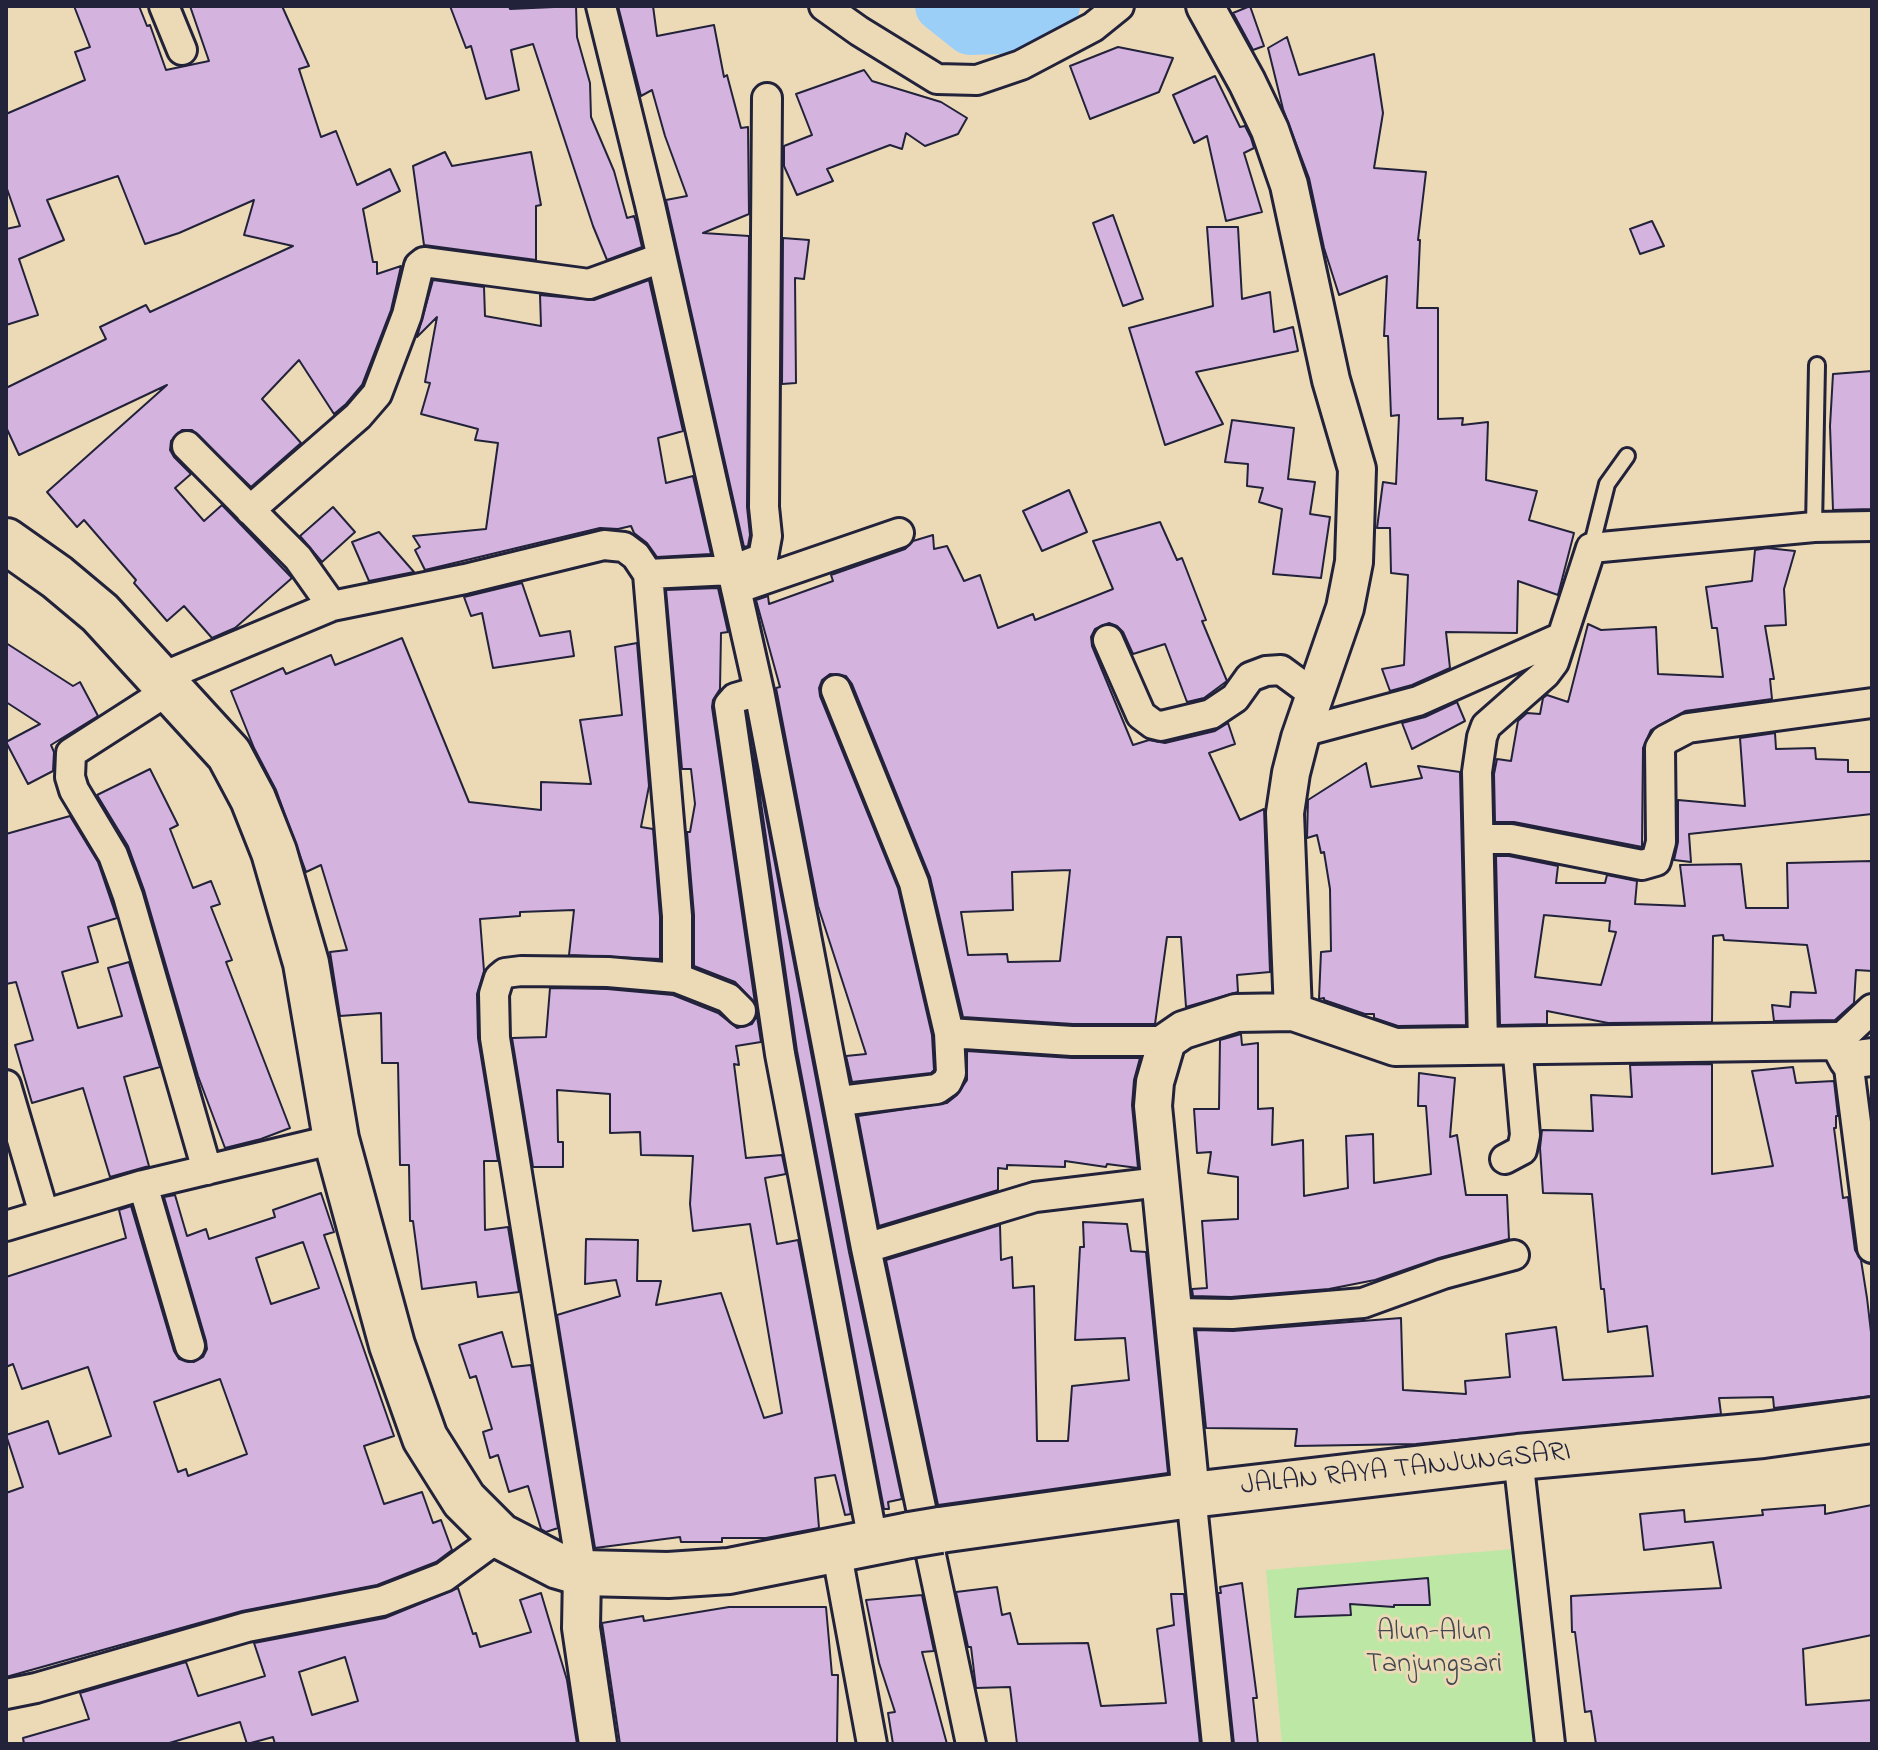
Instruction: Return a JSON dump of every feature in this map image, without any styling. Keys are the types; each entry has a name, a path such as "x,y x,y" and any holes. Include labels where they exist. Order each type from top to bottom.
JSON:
{"highway":[{"name":"JALAN RAYA TANJUNGSARI","path":"6,541 57,577 100,613 229,754 253,799 274,852 306,963 336,1139 392,1345 425,1438 464,1500 500,1536 558,1566 582,1573 668,1575 729,1571 890,1539 1191,1495 1518,1457 1763,1435 1872,1420"}],"street":[{"path":"164,6 182,50"},
{"path":"601,6 759,691 866,1248 971,1744"},
{"path":"824,6 869,38 937,79 977,80 1021,65 1093,27 1119,6"},
{"path":"1205,6 1270,130 1289,185 1331,380 1357,469 1354,562 1345,608 1302,732 1285,813 1293,1012"},
{"path":"734,580 763,558 767,536 764,507 767,98"},
{"path":"250,510 358,416 377,394 407,315 419,266 424,262 589,284 661,258"},
{"path":"187,446 298,558 332,606"},
{"path":"1505,1159 1522,1150 1525,1135 1500,1044 1479,839 1477,772 1486,726 1545,674 1554,662 1591,548 1814,527 1872,526"},
{"path":"648,574 734,580 899,533"},
{"path":"207,1170 128,896 113,855 74,790 70,777 71,753 164,684 332,606 465,579 604,545 624,547 636,556 648,574 677,916 677,978"},
{"path":"1302,732 1418,701 1562,637"},
{"path":"1108,640 1141,715 1153,724 1161,726 1211,714 1235,698 1250,677 1266,671 1281,670 1315,695"},
{"path":"836,690 914,883 949,1033 951,1073 947,1082 937,1089 840,1101"},
{"path":"759,691 735,698 729,705 780,1054 890,1539 872,1744"},
{"path":"1479,839 1511,839 1642,865 1656,861 1661,842 1660,748 1665,740 1688,728 1872,703"},
{"path":"598,1744 581,1628 582,1573 495,1038 494,994 499,978 505,973 608,972 677,978 728,998 741,1011"},
{"path":"1872,1009 1853,1053 1872,1248"},
{"path":"949,1033 1072,1041 1167,1041 1183,1030 1236,1013 1293,1012 1395,1047 1500,1044 1853,1053"},
{"path":"1167,1041 1155,1082 1153,1106 1217,1744"},
{"path":"6,1085 44,1214"},
{"path":"6,1226 143,1185 336,1139"},
{"path":"866,1248 1035,1197 1160,1182"},
{"path":"143,1185 190,1346"},
{"path":"1173,1313 1232,1314 1363,1303 1443,1274 1514,1255"},
{"path":"1518,1457 1550,1744"},
{"path":"6,1694 247,1627 382,1601 444,1577 500,1536"}],"lane":[{"path":"1814,527 1817,365"},
{"path":"1591,548 1607,484 1627,456"}],"green space":[{"name":"Alun-Alun Tanjungsari","path":"1525,1548 1542,1744 1282,1744 1266,1570"}],"building":[{"path":"74,6 139,6 147,26 150,25 166,70 209,61 190,6 282,6 309,66 299,69 321,137 336,131 357,185 390,169 400,191 363,209 373,262 377,262 377,274 401,266 391,310 362,385 346,404 334,414 299,360 262,399 301,443 251,487 192,430 182,430 171,441 170,450 174,457 191,474 175,488 204,521 222,505 292,578 235,628 212,638 184,606 167,621 84,520 77,527 47,492 167,385 19,455 6,427 6,388 106,339 100,327 146,305 150,312 293,246 244,235 254,200 179,233 145,244 118,176 47,200 64,240 19,259 38,315 6,325 6,229 20,226 6,186 6,114 85,80 75,52 90,47"},
{"path":"450,6 509,6 510,9 576,6 577,37 590,83 591,117 614,171 627,218 634,216 642,247 607,260 533,44 511,50 519,90 486,99 471,46 466,48"},
{"path":"618,6 653,6 657,36 714,25 724,77 727,75 741,128 748,127 749,214 703,233 749,236 747,507 750,535 748,546 744,547 666,200 687,196 652,90 641,96"},
{"path":"1250,6 1264,46 1253,50 1233,13"},
{"path":"1287,37 1299,75 1374,54 1383,113 1374,168 1426,172 1418,240 1417,308 1438,308 1438,419 1463,418 1462,425 1488,422 1486,480 1537,491 1529,520 1574,533 1558,595 1518,581 1517,633 1446,632 1450,668 1390,691 1382,669 1404,665 1408,575 1391,573 1390,528 1377,528 1383,482 1396,484 1399,415 1391,416 1388,336 1384,336 1387,276 1339,295 1324,248 1309,178 1283,109 1268,48"},
{"path":"1118,47 1173,58 1159,92 1090,119 1070,66"},
{"path":"864,70 872,81 941,102 967,118 958,134 925,146 906,133 902,149 890,145 827,169 833,181 797,195 784,166 784,146 812,135 796,94"},
{"path":"1215,76 1240,127 1245,126 1251,138 1254,148 1244,153 1262,212 1226,221 1207,136 1194,143 1173,95"},
{"path":"445,152 452,166 531,152 541,205 536,206 536,260 424,245 413,166"},
{"path":"1113,215 1143,299 1123,306 1093,223"},
{"path":"1652,221 1664,246 1640,254 1630,229"},
{"path":"1207,227 1238,227 1242,299 1270,292 1274,332 1293,327 1298,351 1196,372 1223,424 1165,445 1129,328 1213,306"},
{"path":"783,238 809,240 804,279 795,278 796,383 782,384"},
{"path":"433,280 484,287 485,316 541,326 540,295 594,300 649,280 683,431 658,438 666,483 693,476 711,554 657,557 631,526 600,528 425,570 415,550 420,547 413,536 486,529 498,443 475,440 478,429 421,414 430,383 425,382 437,317 417,337"},
{"path":"1872,371 1872,509 1833,510 1830,426 1833,374"},
{"path":"1232,420 1294,428 1288,479 1315,482 1310,514 1330,517 1321,578 1273,574 1282,509 1259,502 1263,488 1247,486 1248,464 1225,462"},
{"path":"1069,490 1087,532 1042,551 1023,511"},
{"path":"333,507 355,532 322,562 300,536"},
{"path":"1160,522 1177,560 1182,558 1206,620 1202,621 1227,681 1204,698 1187,702 1165,644 1133,654 1123,632 1109,623 1095,629 1091,637 1092,646 1133,745 1149,740 1165,743 1215,731 1228,723 1235,744 1209,753 1240,820 1264,809 1270,972 1237,975 1238,992 1186,1007 1181,937 1167,937 1155,1024 1073,1024 963,1017 930,877 852,684 846,676 830,674 822,680 820,696 898,888 932,1035 934,1070 931,1073 852,1082 846,1056 866,1054 818,906 776,688 780,687 756,600 768,596 769,604 833,581 831,575 905,549 913,541 933,535 934,549 947,546 964,581 980,575 998,628 1033,614 1035,620 1113,589 1093,541","holes":["1070,870 1060,961 1008,962 1007,954 968,955 961,912 1013,910 1012,872"]},
{"path":"379,532 414,572 369,581 352,542"},
{"path":"1755,550 1795,551 1784,589 1786,625 1765,626 1774,679 1770,679 1772,699 1685,711 1651,730 1643,748 1642,847 1514,822 1495,822 1494,774 1497,759 1511,761 1518,721 1527,713 1540,714 1543,698 1547,695 1568,702 1588,624 1601,630 1656,627 1658,674 1723,677 1717,628 1712,628 1706,587 1752,581"},
{"path":"522,583 540,636 570,631 574,656 493,668 482,613 471,616 464,597"},
{"path":"718,588 728,632 721,633 720,689 712,707 755,1003 735,982 694,966 694,915 687,832 690,832 695,804 691,769 682,769 666,590"},
{"path":"402,638 469,802 541,810 541,782 591,784 580,720 622,715 615,647 637,643 649,786 641,827 653,829 660,959 569,955 574,910 520,912 520,916 480,919 484,971 477,994 478,1038 498,1161 484,1161 485,1230 508,1227 519,1292 478,1297 476,1282 422,1289 413,1221 410,1221 409,1165 400,1165 398,1063 382,1063 381,1013 340,1016 330,952 347,950 321,865 306,872 276,790 254,748 231,691 283,668 286,674 331,655 335,665"},
{"path":"6,643 73,686 80,682 98,716 51,745 54,752 53,771 28,784 6,742 40,724 6,702"},
{"path":"1457,702 1465,721 1412,749 1402,723 1425,717"},
{"path":"1775,733 1776,749 1815,748 1816,759 1848,760 1848,772 1872,772 1872,814 1689,834 1691,862 1674,860 1678,842 1678,800 1745,806 1740,738"},
{"path":"753,748 849,1252 902,1499 888,1502 889,1509 884,1509 797,1051"},
{"path":"1366,763 1371,787 1422,778 1418,766 1460,772 1466,1025 1398,1026 1374,1018 1374,1014 1319,999 1321,952 1331,951 1330,889 1324,852 1321,853 1317,835 1307,838 1308,800"},
{"path":"150,769 178,825 170,829 193,888 211,881 220,904 211,907 232,960 226,962 290,1128 225,1148 198,1076 144,890 128,846 97,795"},
{"path":"70,816 98,862 117,918 88,927 98,962 62,972 78,1028 122,1016 108,968 129,962 160,1067 124,1077 149,1166 110,1177 83,1088 32,1103 15,1045 33,1040 16,982 6,984 6,834"},
{"path":"1496,856 1558,866 1556,883 1605,883 1607,875 1637,881 1635,904 1685,906 1680,865 1741,864 1746,908 1788,908 1787,863 1872,861 1872,971 1856,970 1854,1003 1835,1020 1774,1021 1772,1005 1790,1007 1791,992 1816,993 1807,945 1724,940 1723,935 1713,936 1712,1022 1608,1023 1547,1011 1547,1024 1500,1025","holes":["1544,915 1610,921 1609,931 1616,932 1601,985 1535,977"]},
{"path":"550,988 673,995 718,1013 737,1028 752,1024 757,1016 761,1042 736,1046 739,1065 734,1064 746,1158 782,1155 786,1174 765,1178 777,1244 798,1240 851,1514 845,1515 835,1475 815,1478 819,1528 766,1538 722,1538 722,1542 681,1542 680,1537 595,1548 557,1315 620,1296 616,1280 585,1284 586,1239 638,1240 637,1281 661,1281 656,1305 721,1293 764,1418 782,1413 750,1224 693,1231 690,1204 693,1156 641,1155 640,1132 610,1133 610,1094 557,1090 558,1142 563,1142 563,1167 533,1167 512,1038 546,1037"},
{"path":"1241,1034 1242,1045 1258,1043 1258,1109 1273,1108 1272,1145 1303,1140 1304,1196 1348,1188 1346,1136 1373,1134 1374,1183 1431,1174 1426,1106 1418,1106 1419,1073 1455,1078 1450,1137 1457,1135 1466,1195 1507,1195 1509,1239 1375,1280 1329,1289 1231,1297 1193,1296 1192,1289 1207,1288 1202,1221 1238,1219 1238,1177 1208,1173 1211,1152 1197,1153 1194,1109 1219,1109 1220,1040"},
{"path":"967,1051 1072,1058 1140,1058 1132,1105 1138,1168 1065,1161 1065,1167 1007,1165 1007,1169 998,1168 998,1190 879,1226 858,1116 947,1103 967,1080"},
{"path":"1712,1064 1712,1174 1773,1166 1752,1071 1793,1067 1796,1083 1834,1081 1838,1116 1834,1128 1843,1198 1848,1197 1855,1250 1861,1260 1867,1298 1872,1341 1872,1396 1774,1408 1773,1397 1719,1398 1721,1414 1416,1444 1295,1446 1297,1429 1206,1428 1196,1330 1233,1331 1401,1318 1403,1390 1466,1394 1465,1381 1510,1377 1506,1334 1556,1327 1563,1380 1653,1376 1647,1326 1608,1332 1592,1194 1543,1193 1542,1130 1593,1131 1591,1095 1632,1097 1630,1065"},
{"path":"321,1193 334,1232 324,1235 394,1436 364,1446 384,1504 422,1492 433,1523 441,1520 452,1550 436,1562 377,1585 242,1611 6,1677 6,1493 23,1487 6,1435 48,1421 59,1454 111,1436 88,1367 22,1389 13,1364 6,1367 6,1277 126,1238 119,1210 131,1206 174,1351 179,1359 194,1362 203,1357 207,1349 206,1341 164,1197 175,1195 187,1236 206,1229 209,1239 275,1217 273,1210","holes":["303,1242 319,1288 271,1304 256,1258","220,1379 247,1454 188,1476 186,1469 178,1472 154,1402"]},
{"path":"1083,1222 1127,1224 1131,1251 1146,1252 1168,1473 938,1505 886,1260 1000,1225 1001,1260 1012,1257 1013,1288 1034,1286 1037,1441 1068,1441 1072,1386 1129,1380 1125,1338 1075,1340 1080,1247 1084,1247"},
{"path":"502,1332 512,1367 531,1365 558,1528 546,1532 541,1529 528,1486 509,1492 498,1455 490,1458 483,1432 492,1429 476,1376 470,1378 459,1345"},
{"path":"1825,1505 1825,1514 1872,1505 1872,1635 1803,1649 1806,1705 1872,1700 1872,1744 1596,1744 1591,1711 1585,1712 1575,1632 1572,1632 1571,1596 1721,1588 1713,1542 1644,1550 1640,1514 1684,1510 1685,1522 1763,1515 1762,1510"},
{"path":"1428,1578 1430,1605 1394,1607 1350,1604 1351,1615 1295,1617 1298,1589"},
{"path":"1242,1583 1257,1698 1253,1698 1258,1744 1234,1744 1218,1593 1221,1593 1220,1587"},
{"path":"997,1587 1002,1615 1010,1613 1018,1644 1088,1643 1101,1706 1166,1703 1157,1629 1174,1625 1171,1594 1184,1594 1200,1744 1017,1744 1010,1687 976,1688 971,1647 968,1647 956,1592"},
{"path":"458,1588 480,1647 531,1632 520,1600 541,1593 567,1680 577,1744 275,1744 273,1737 247,1744 240,1722 166,1744 24,1744 23,1738 89,1719 80,1693 186,1662 198,1696 265,1676 254,1643 385,1618","holes":["345,1657 358,1701 312,1715 299,1672"]},
{"path":"922,1595 934,1651 922,1652 947,1744 893,1744 888,1713 895,1712 879,1663 866,1600"},
{"path":"729,1607 826,1607 832,1675 838,1675 837,1744 620,1744 602,1623 643,1616 644,1621"}],"waterway":[{"path":"941,6 970,29 1026,27 1054,6"}]}
